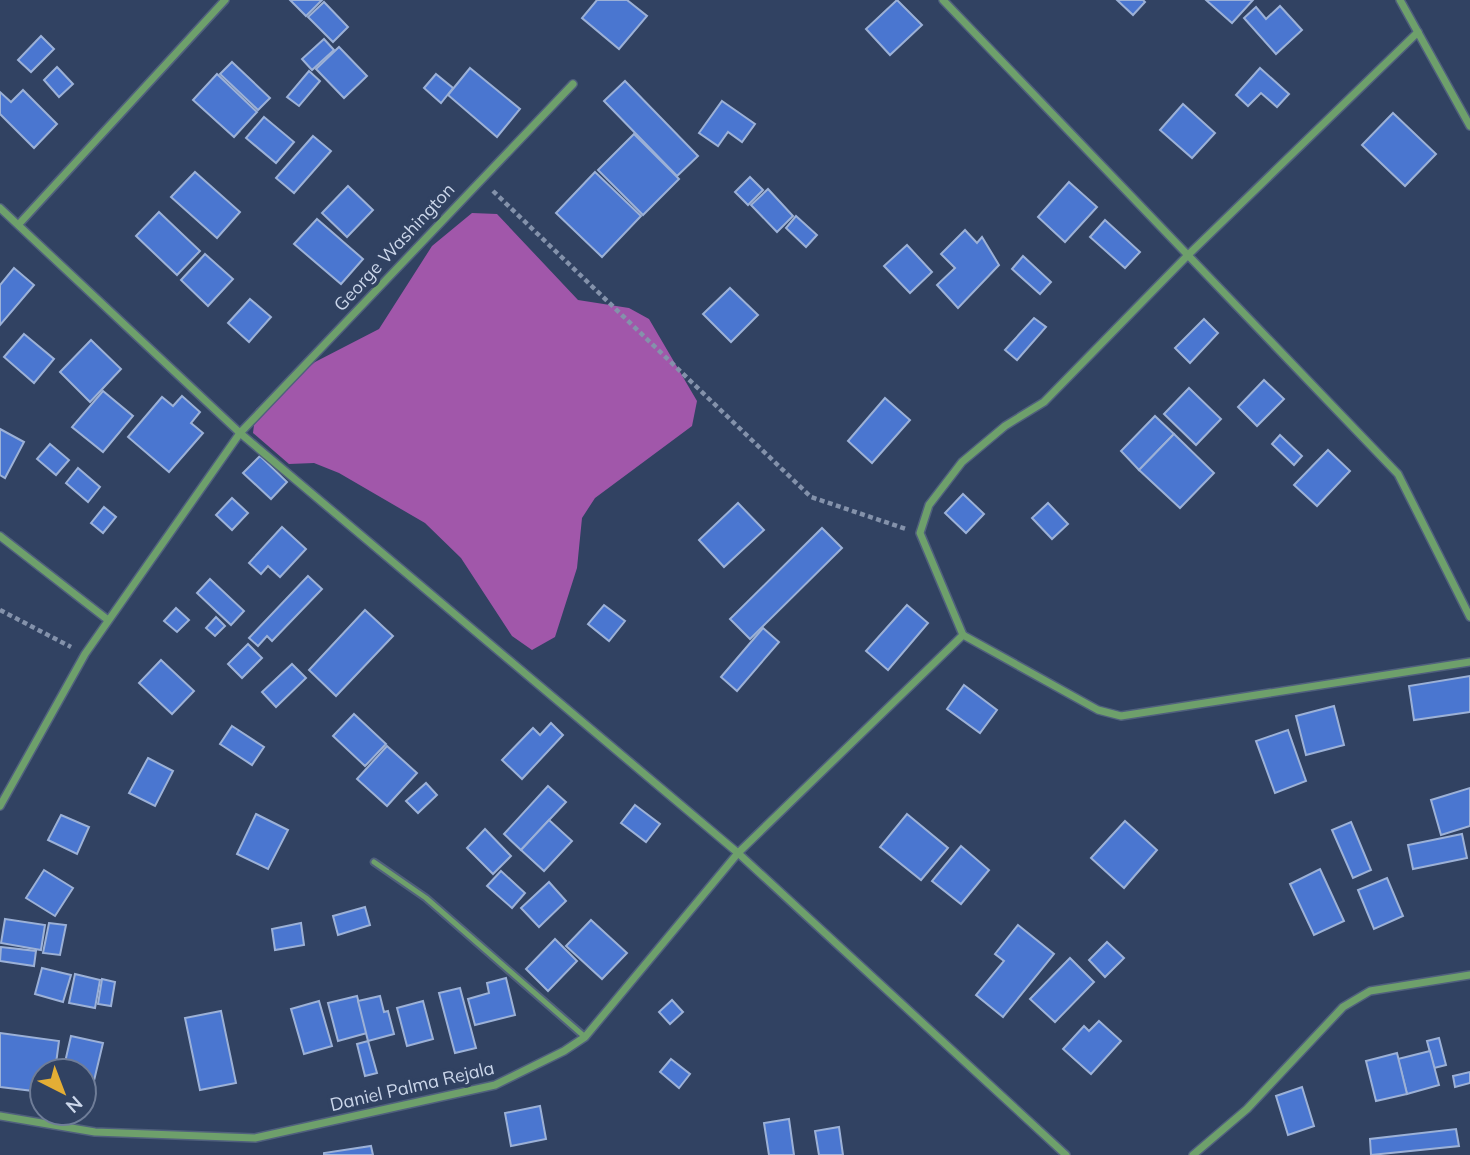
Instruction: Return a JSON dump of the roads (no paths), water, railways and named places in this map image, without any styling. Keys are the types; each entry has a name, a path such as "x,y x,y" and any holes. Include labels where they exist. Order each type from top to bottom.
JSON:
{"street":[{"path":"19,224 225,0"},
{"path":"943,0 1398,474 1470,617"},
{"path":"1400,0 1470,126"},
{"path":"1418,32 1188,255 1044,402 1005,426 962,462 929,505 920,533 962,635 1098,710 1121,716 1470,662"},
{"name":"George Washington","path":"0,807 85,654 240,433 573,84"},
{"path":"0,208 240,433 738,853 1066,1155"},
{"path":"0,536 108,620"},
{"name":"Daniel Palma Rejala","path":"0,1116 95,1132 255,1138 495,1085 564,1051 585,1037 738,853 962,635"},
{"path":"1193,1155 1247,1109 1343,1007 1370,991 1470,975"}],"lane":[{"path":"374,862 426,898 585,1037"}]}
